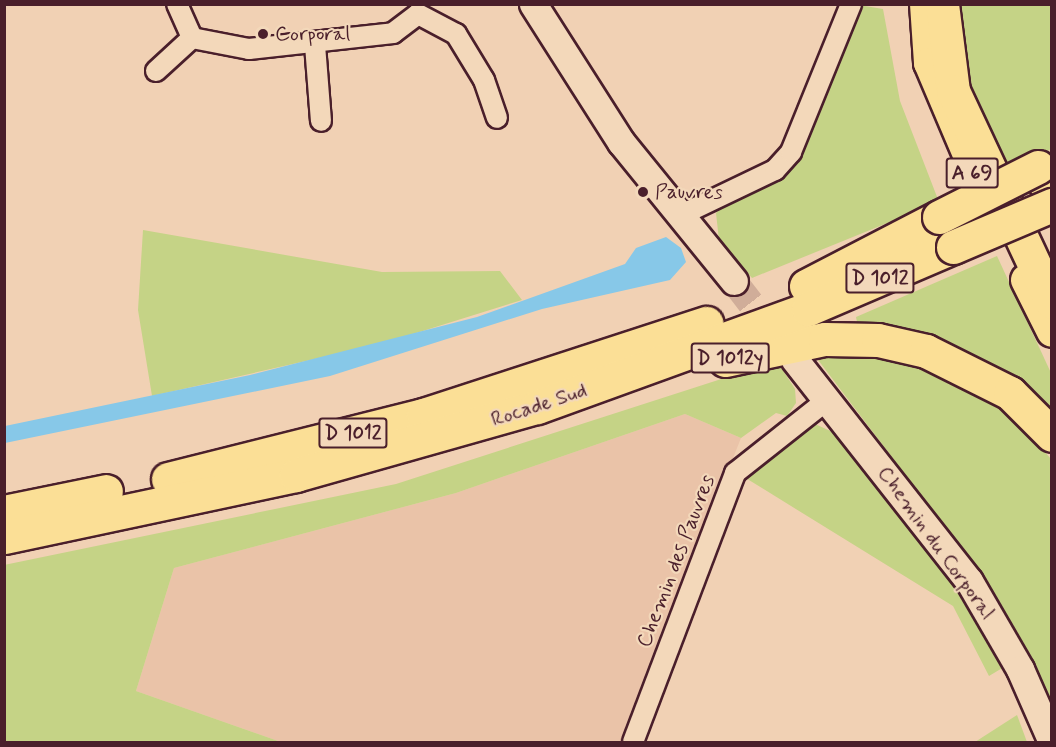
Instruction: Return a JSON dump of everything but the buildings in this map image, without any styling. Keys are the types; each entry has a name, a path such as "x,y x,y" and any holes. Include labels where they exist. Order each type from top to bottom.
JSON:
{"highway":[{"name":"A 69","path":"942,4 953,91 1052,302"},
{"name":"Rocade Sud","path":"4,537 296,475 537,408 661,364 946,231 1048,180"},
{"name":"Rocade Sud","path":"4,512 174,478 423,415 647,344 806,286 946,231"},
{"name":"D 1012y","path":"537,408 570,406 778,346 825,339 878,340 963,365 1010,393 1052,435"}],"main road":[{"name":"A 69","path":"925,4 924,37 939,91 977,183 1052,332"}],"street":[{"path":"177,4 192,38"},
{"path":"533,4 621,142 734,281"},
{"path":"681,215 775,170 791,152 851,4"},
{"path":"192,38 249,49 315,45 393,33 418,9 456,34 484,80 497,118"},
{"path":"156,71 192,38"},
{"path":"315,45 321,121"},
{"name":"Chemin du Corporal","path":"795,360 969,581 1020,669 1052,742"},
{"name":"Chemin des Pauvres","path":"633,742 735,473 827,400"}],"shaded area":[{"path":"685,414 741,438 620,742 281,742 136,691 174,568 456,493"}],"green space":[{"path":"859,5 883,9 900,101 939,202 752,278 719,240 716,213 728,200 794,167"},
{"path":"959,5 1051,5 1051,149 1007,173 964,73 955,30"},
{"path":"143,230 382,272 500,271 522,300 381,344 152,396 138,310"},
{"path":"997,256 1051,373 1051,422 858,327 856,317"},
{"path":"862,347 947,375 1006,409 1052,460 1051,711 973,564 812,352"},
{"path":"777,361 795,389 796,403 787,416 776,413 741,438 685,414 456,493 174,568 136,691 281,742 5,742 4,565 396,484"},
{"path":"815,424 837,434 928,546 1004,667 989,676 953,606 744,477"},
{"path":"1017,715 1027,742 975,742"}],"water":[{"path":"666,237 681,248 686,262 670,280 542,309 330,376 5,443 5,426 250,375 477,317 625,264 636,248"}],"tunnel":[{"path":"734,281 778,338"}],"place":[{"name":"Corporal","path":"263,34"},
{"name":"Pauvres","path":"643,192"}]}
